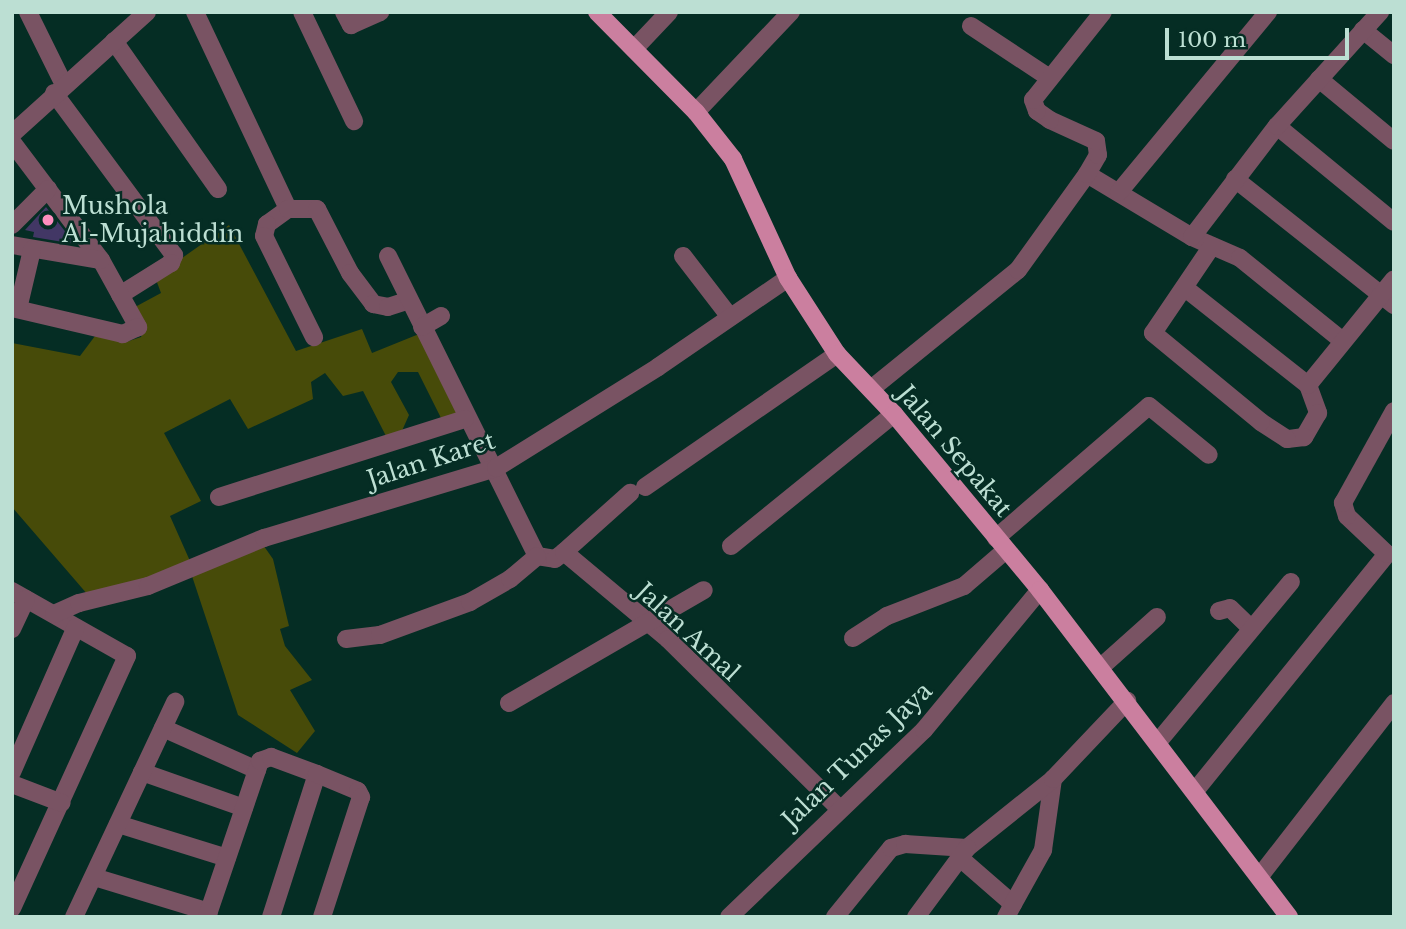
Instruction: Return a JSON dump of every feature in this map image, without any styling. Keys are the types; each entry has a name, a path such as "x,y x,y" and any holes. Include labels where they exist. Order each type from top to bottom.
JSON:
{"main road":[{"name":"Jalan Sepakat","path":"597,12 696,112 748,183 788,278 837,354 894,414 1040,590 1289,917"}],"street":[{"path":"28,12 59,89 174,255 171,263 120,295"},
{"path":"12,134 59,89 148,12"},
{"path":"195,12 288,209"},
{"path":"302,12 354,121"},
{"path":"344,12 351,25 380,12"},
{"path":"634,49 668,12"},
{"path":"696,112 791,12"},
{"path":"871,389 1018,270 1087,174 1098,155 1096,141 1050,120 1033,104 1033,95 1103,12"},
{"path":"1119,192 1268,12"},
{"path":"1192,237 1277,126 1380,12"},
{"path":"971,26 1048,77"},
{"path":"1363,30 1394,55"},
{"path":"114,41 218,189"},
{"path":"1319,79 1394,141"},
{"path":"1277,126 1394,222"},
{"path":"12,142 101,260 138,323 132,333 104,331 15,308 33,250"},
{"path":"1087,174 1192,237 1240,258 1343,341"},
{"path":"1235,180 1387,300"},
{"path":"12,225 48,189"},
{"path":"314,337 264,236 267,224 288,209 317,209 350,273 373,304 388,307 409,300"},
{"path":"12,245 101,260"},
{"path":"1185,288 1308,385 1317,419 1304,437 1287,439 1154,334 1154,326 1185,288 1212,246"},
{"path":"388,256 466,419 496,468 537,556"},
{"path":"683,256 730,317"},
{"name":"Jalan Karet","path":"54,614 79,603 148,586 264,538 496,468 788,278"},
{"path":"1308,385 1343,341 1387,300 1394,279"},
{"path":"422,327 441,316"},
{"path":"346,639 380,635 470,602 510,579 537,556 555,559 638,490 837,354"},
{"path":"853,638 887,616 964,586 1001,544 1149,406 1209,455"},
{"path":"1195,791 1387,554 1347,516 1343,503 1394,411"},
{"path":"731,546 894,414"},
{"path":"219,497 466,419"},
{"name":"Jalan Amal","path":"564,552 648,623 839,808"},
{"path":"1158,742 1250,627 1291,582"},
{"path":"509,703 704,590"},
{"name":"Jalan Tunas Jaya","path":"729,917 839,808 924,730 1040,590"},
{"path":"12,629 19,595 127,656 62,803 20,873 12,908"},
{"path":"1219,611 1230,608 1250,627"},
{"path":"1101,667 1157,617"},
{"path":"12,772 76,627"},
{"path":"916,917 964,853 1053,779 1127,701"},
{"path":"74,917 175,702"},
{"path":"1260,876 1394,703"},
{"path":"163,728 257,770"},
{"path":"94,877 208,914 257,770 263,758 271,757 358,791 361,797 322,917"},
{"path":"142,772 244,808"},
{"path":"271,917 317,774"},
{"path":"835,917 891,848 905,844 964,853 1009,910 1043,850 1053,779"},
{"path":"12,784 62,803"},
{"path":"118,824 227,858"}],"shaded area":[{"path":"229,225 296,351 362,329 372,353 419,334 460,413 441,418 418,372 398,372 391,382 409,415 401,433 387,438 363,391 343,396 325,373 311,382 313,399 248,429 230,399 164,433 201,501 170,516 190,561 168,573 88,595 12,507 12,343 80,356 95,336 126,342 141,337 144,330 135,307 161,293 155,277"},
{"path":"261,542 273,559 289,626 280,629 285,646 312,680 290,690 315,731 297,753 238,715 190,570"}],"building":[{"path":"46,207 75,244 33,237 34,232 25,230"}],"place":[{"name":"Mushola Al-Mujahiddin","path":"48,220"}]}
